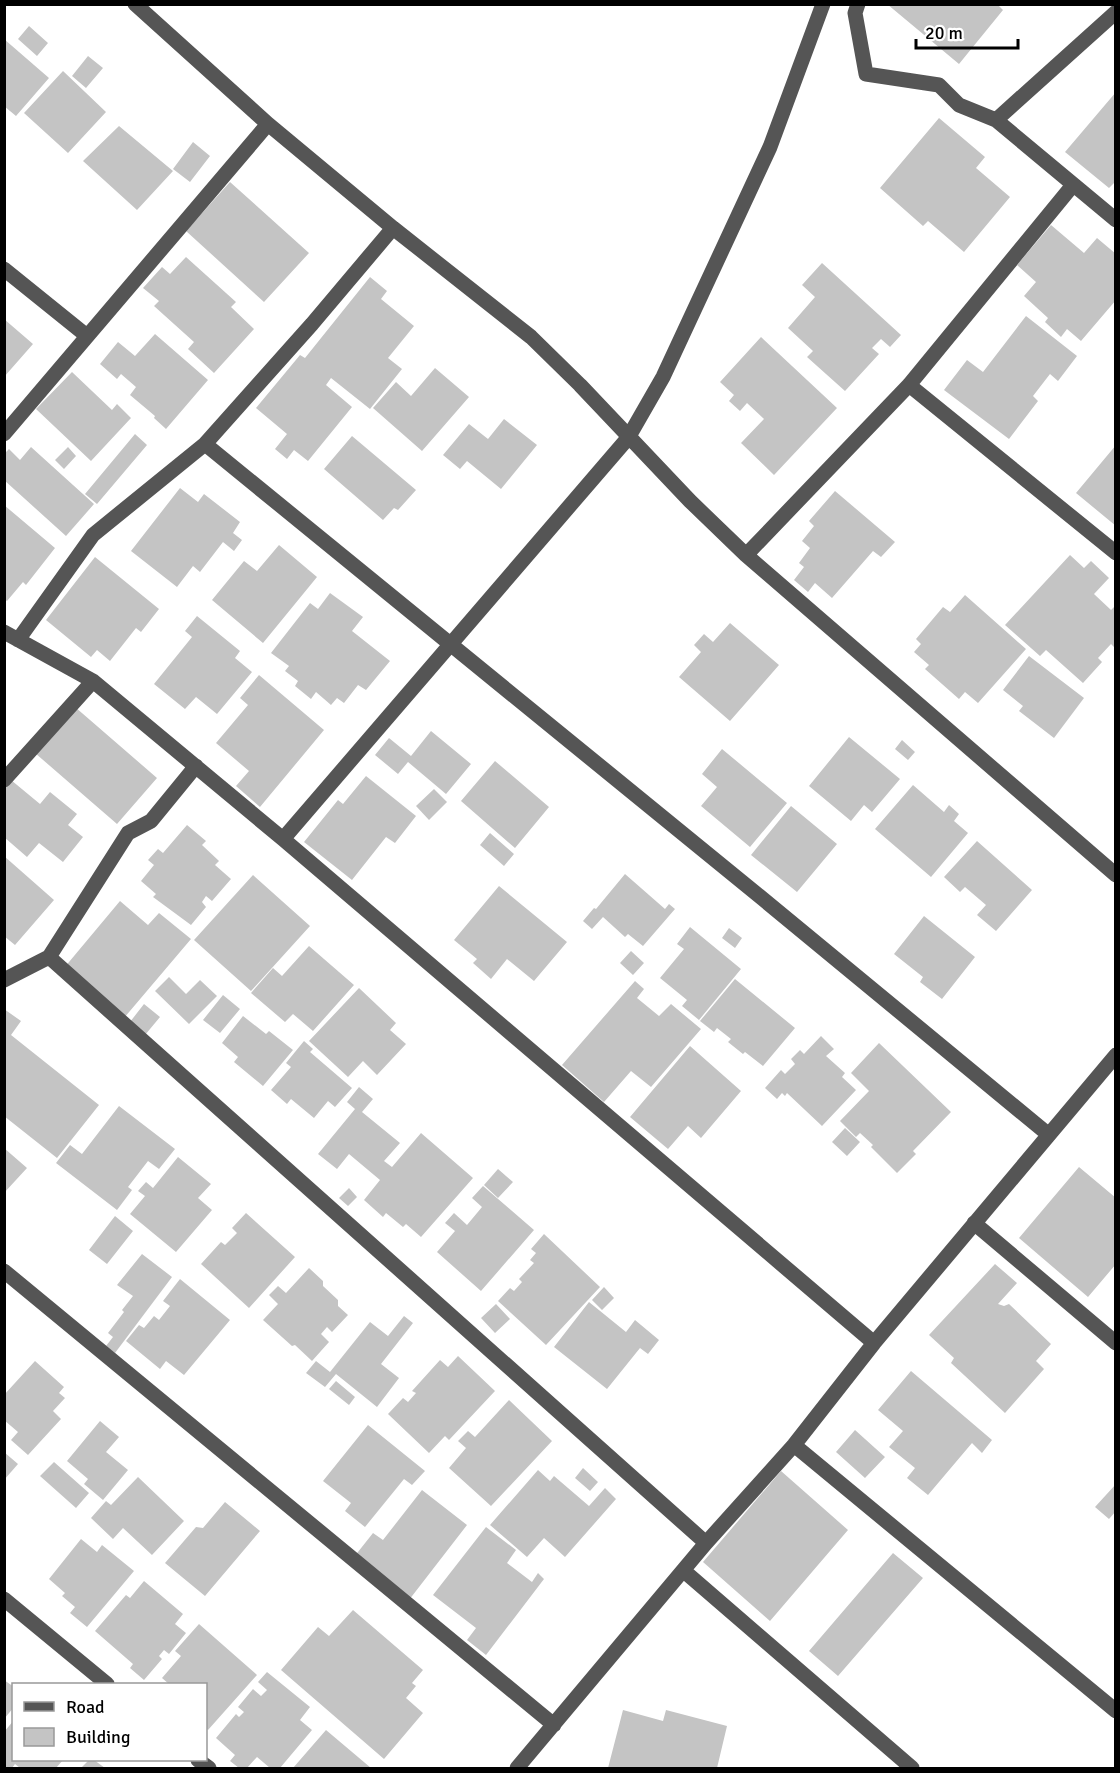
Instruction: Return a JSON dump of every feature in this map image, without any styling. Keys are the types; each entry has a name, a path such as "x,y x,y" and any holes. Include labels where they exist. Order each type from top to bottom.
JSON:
{"street":[{"path":"135,4 268,124 393,228 531,337 690,501 746,555 1116,875"},
{"path":"283,839 628,438 663,377 770,147 822,4"},
{"path":"858,4 855,13 866,74 939,85 959,105 996,120 1116,220"},
{"path":"996,120 1116,12"},
{"path":"4,434 268,124"},
{"path":"746,555 909,385 1073,185"},
{"path":"393,228 312,324 205,444 93,535 11,635 93,681 283,839 874,1343"},
{"path":"4,269 87,336"},
{"path":"909,385 1116,553"},
{"path":"205,444 1049,1135"},
{"path":"4,780 93,681"},
{"path":"4,980 49,957 128,833 151,821 196,766"},
{"path":"49,957 706,1543"},
{"path":"517,1768 706,1543 794,1445 874,1343 1116,1055"},
{"path":"974,1223 1116,1343"},
{"path":"4,1271 554,1725"},
{"path":"794,1445 1116,1711"},
{"path":"684,1571 912,1768"},
{"path":"4,1599 106,1683"}],"building":[{"path":"887,4 997,4 1003,10 959,64"},
{"path":"29,26 48,43 37,56 18,39"},
{"path":"4,39 49,78 16,116 4,106"},
{"path":"88,56 103,68 86,88 72,76"},
{"path":"63,71 106,112 68,153 24,113"},
{"path":"1116,92 1116,181 1109,188 1065,152"},
{"path":"939,118 985,157 976,168 1010,197 964,252 928,221 923,226 880,188"},
{"path":"119,126 173,171 137,210 83,161"},
{"path":"193,142 210,156 190,182 173,169"},
{"path":"230,182 309,253 264,302 186,231"},
{"path":"1051,225 1084,253 1097,238 1116,254 1116,300 1081,341 1067,329 1061,337 1045,322 1048,318 1024,296 1036,282 1017,265"},
{"path":"186,257 236,302 231,307 254,329 214,373 188,349 194,342 154,306 159,301 143,288 162,267 170,274"},
{"path":"822,263 901,335 890,347 881,339 872,348 879,354 845,391 807,357 813,351 788,328 815,297 802,285"},
{"path":"370,277 387,291 381,299 414,326 388,358 402,369 370,409 331,378 326,385 352,407 308,461 294,450 287,459 275,449 287,434 256,408 300,355 305,358"},
{"path":"1026,316 1077,356 1058,381 1050,374 1033,396 1038,401 1009,439 944,390 967,360 983,372"},
{"path":"4,319 33,344 4,377"},
{"path":"155,334 208,380 166,429 154,418 155,416 130,395 136,387 121,374 117,379 100,364 118,342 135,356"},
{"path":"761,337 837,408 774,475 741,443 764,419 747,403 740,411 729,401 734,395 720,382"},
{"path":"435,368 469,397 422,451 373,408 396,382 411,396"},
{"path":"72,372 112,410 117,404 131,418 91,461 36,409"},
{"path":"504,419 537,445 501,489 467,461 460,469 443,455 469,424 488,439"},
{"path":"135,434 147,445 97,504 85,494"},
{"path":"352,436 416,490 398,510 394,508 383,520 324,469"},
{"path":"1116,445 1116,526 1076,493"},
{"path":"31,447 94,504 66,536 4,480 4,454 9,449 20,460"},
{"path":"68,447 76,456 64,469 55,460"},
{"path":"180,488 198,502 204,494 240,522 233,533 242,540 234,551 223,542 200,572 193,566 177,587 131,551"},
{"path":"835,491 895,542 881,557 873,551 832,598 815,583 808,592 794,580 804,567 799,563 810,548 802,541 814,526 809,521"},
{"path":"4,505 55,548 26,585 23,582 7,601 4,599"},
{"path":"279,545 317,577 263,643 212,600 244,561 257,571"},
{"path":"1070,555 1084,568 1091,561 1109,578 1094,594 1111,610 1116,605 1116,649 1111,644 1098,658 1102,662 1083,683 1046,650 1040,656 1005,625"},
{"path":"95,557 159,609 141,632 136,628 110,661 97,650 91,657 46,620"},
{"path":"330,593 363,617 352,631 390,661 366,690 358,685 344,703 337,698 331,705 316,692 311,699 295,686 298,681 285,671 289,666 271,653 310,603 318,609"},
{"path":"965,595 1026,649 978,703 965,692 959,699 925,669 929,665 914,652 921,644 916,639 943,607 950,612"},
{"path":"197,616 240,651 235,658 252,672 217,714 196,697 185,709 154,684 192,637 185,631"},
{"path":"730,623 779,665 730,721 679,677 701,652 694,645 704,634 713,642"},
{"path":"1029,656 1084,698 1054,738 1019,711 1023,706 1003,690"},
{"path":"259,675 324,730 260,807 236,786 249,771 216,743 248,705 240,698"},
{"path":"75,707 157,778 117,824 35,753"},
{"path":"431,731 471,764 446,794 408,762 398,774 375,755 389,738 411,756"},
{"path":"849,737 900,779 872,812 864,805 851,821 809,786"},
{"path":"902,740 915,752 908,760 895,749"},
{"path":"722,749 787,803 750,847 701,806 717,787 702,774"},
{"path":"495,761 549,807 515,848 461,801"},
{"path":"366,776 416,816 395,843 386,837 352,880 304,842 338,800 343,804"},
{"path":"11,780 40,804 50,792 77,814 68,825 83,837 63,862 39,843 27,857 4,837 4,788"},
{"path":"913,785 944,812 949,805 959,814 954,821 968,833 931,877 875,829"},
{"path":"434,789 447,802 429,820 416,806"},
{"path":"791,806 837,844 797,892 751,855"},
{"path":"187,825 206,841 202,845 219,861 215,865 231,879 212,901 206,896 202,902 206,907 191,925 153,897 156,894 141,881 154,865 148,860 158,849 163,853"},
{"path":"490,833 514,854 504,866 480,845"},
{"path":"977,841 1032,890 996,931 977,915 986,905 965,887 960,892 944,877"},
{"path":"4,856 54,900 15,945 4,936"},
{"path":"625,874 665,909 669,904 675,909 643,946 628,934 625,937 603,917 592,929 583,921"},
{"path":"253,875 310,926 251,991 194,940"},
{"path":"499,886 567,942 534,981 507,959 491,979 473,963 477,959 454,940"},
{"path":"120,901 148,925 159,913 191,939 124,1018 64,968"},
{"path":"924,916 975,957 942,999 920,982 923,977 894,954"},
{"path":"690,927 741,969 699,1020 682,1006 687,1000 660,978 684,949 677,944"},
{"path":"729,928 742,938 735,948 722,938"},
{"path":"309,946 354,985 313,1031 293,1014 285,1022 251,993 273,968 282,976"},
{"path":"631,951 644,963 633,975 620,963"},
{"path":"169,977 186,994 200,980 217,996 189,1024 155,991"},
{"path":"735,979 795,1028 763,1066 728,1042 731,1039 717,1028 714,1032 700,1021"},
{"path":"635,981 644,989 637,998 659,1016 671,1004 701,1029 651,1087 631,1071 604,1102 562,1065"},
{"path":"359,988 396,1023 390,1030 406,1044 377,1075 363,1061 348,1077 309,1041"},
{"path":"223,995 240,1009 220,1033 203,1020"},
{"path":"144,1004 160,1017 145,1035 130,1022"},
{"path":"4,1009 21,1021 11,1035 99,1105 57,1158 4,1116"},
{"path":"243,1016 266,1034 269,1031 293,1050 263,1086 234,1062 238,1057 222,1043"},
{"path":"821,1036 834,1049 826,1056 845,1073 842,1077 856,1090 822,1126 787,1093 785,1096 782,1093 777,1099 765,1088 781,1070 785,1074 795,1064 791,1059 800,1050 804,1054"},
{"path":"304,1041 313,1049 310,1052 352,1088 335,1107 328,1101 314,1118 291,1099 287,1104 271,1090 291,1067 286,1063"},
{"path":"879,1043 951,1112 913,1151 916,1154 897,1173 860,1133 856,1137 840,1121 869,1091 851,1073"},
{"path":"690,1046 741,1091 701,1138 688,1126 668,1149 630,1117"},
{"path":"359,1087 373,1099 362,1112 400,1143 384,1161 392,1167 421,1133 473,1178 421,1237 406,1224 403,1227 386,1213 383,1217 364,1200 380,1180 349,1154 337,1169 318,1154 355,1109 347,1102"},
{"path":"119,1106 175,1149 159,1169 148,1161 128,1187 132,1190 117,1210 56,1163 70,1145 82,1154"},
{"path":"845,1128 860,1142 847,1156 832,1142"},
{"path":"4,1148 27,1168 4,1193"},
{"path":"178,1157 211,1184 198,1198 212,1210 176,1252 130,1214 145,1196 138,1191 146,1182 153,1188"},
{"path":"1079,1167 1116,1198 1116,1264 1088,1297 1019,1238"},
{"path":"498,1169 513,1182 498,1198 484,1185"},
{"path":"483,1186 534,1230 481,1291 437,1252 455,1231 445,1223 454,1213 467,1225 482,1207 472,1198"},
{"path":"349,1188 357,1197 348,1206 339,1198"},
{"path":"246,1213 295,1257 249,1308 201,1264 221,1242 225,1245 237,1233 232,1228"},
{"path":"115,1216 133,1231 107,1264 89,1250"},
{"path":"544,1234 600,1287 546,1345 498,1301 510,1288 514,1291 522,1282 519,1279 534,1263 530,1260 536,1253 531,1249"},
{"path":"142,1254 172,1277 115,1353 106,1346 113,1337 108,1333 133,1296 117,1285"},
{"path":"995,1264 1017,1283 998,1304 1004,1306 1009,1304 1051,1344 1036,1361 1044,1369 1005,1413 951,1363 954,1358 929,1335"},
{"path":"309,1268 323,1281 323,1286 338,1300 338,1306 348,1315 332,1332 327,1327 321,1334 329,1342 312,1361 263,1320 278,1304 269,1295 278,1286 286,1293"},
{"path":"180,1279 230,1320 184,1375 166,1361 160,1369 126,1341 139,1325 144,1328 154,1316 159,1320 170,1306 163,1301"},
{"path":"604,1287 614,1298 602,1310 592,1300"},
{"path":"589,1302 626,1332 635,1320 659,1340 648,1354 640,1348 607,1389 554,1347"},
{"path":"496,1304 510,1319 495,1333 481,1318"},
{"path":"404,1316 413,1323 381,1364 399,1378 377,1407 336,1374 325,1387 306,1373 316,1361 330,1372 370,1322 388,1336"},
{"path":"458,1356 495,1391 449,1440 445,1436 429,1453 388,1414 403,1398 408,1402 416,1393 412,1391 440,1360 448,1367"},
{"path":"35,1361 64,1387 59,1393 65,1398 53,1411 61,1419 28,1455 11,1440 18,1432 4,1420 4,1395"},
{"path":"911,1371 992,1440 982,1453 972,1443 928,1495 907,1478 915,1468 889,1447 903,1431 878,1410"},
{"path":"336,1381 355,1397 349,1405 329,1389"},
{"path":"509,1400 552,1441 491,1506 449,1468 466,1448 458,1441 468,1431 475,1437"},
{"path":"100,1421 119,1437 106,1452 128,1470 103,1500 84,1484 88,1479 67,1461"},
{"path":"368,1425 425,1471 412,1485 404,1479 365,1527 345,1511 351,1503 323,1481"},
{"path":"855,1430 885,1457 865,1478 836,1452"},
{"path":"4,1452 18,1464 4,1480"},
{"path":"54,1462 89,1493 76,1508 40,1476"},
{"path":"583,1468 598,1482 590,1491 575,1478"},
{"path":"538,1470 550,1481 554,1476 589,1506 605,1488 616,1499 565,1557 544,1538 527,1557 490,1525"},
{"path":"781,1471 848,1530 770,1621 703,1562"},
{"path":"138,1477 184,1521 152,1555 123,1528 113,1539 91,1518 106,1501 111,1505"},
{"path":"1116,1484 1116,1511 1109,1519 1095,1507"},
{"path":"422,1490 467,1525 409,1600 354,1557 373,1533 383,1540"},
{"path":"225,1502 260,1531 205,1596 165,1563 196,1527 203,1528"},
{"path":"486,1527 516,1550 507,1563 532,1582 538,1573 544,1579 486,1655 467,1640 476,1628 433,1595"},
{"path":"81,1539 97,1552 102,1545 134,1571 87,1627 70,1613 75,1607 62,1596 65,1593 49,1579"},
{"path":"893,1553 923,1578 838,1676 809,1651"},
{"path":"144,1581 183,1614 175,1624 186,1633 169,1654 164,1650 159,1656 162,1659 144,1680 130,1668 133,1664 95,1631 126,1595 130,1598"},
{"path":"353,1610 423,1670 412,1683 416,1686 406,1698 423,1713 384,1759 281,1670 318,1627 329,1636"},
{"path":"199,1624 257,1675 208,1730 207,1683 168,1683 162,1678 181,1656 175,1651"},
{"path":"267,1672 310,1707 300,1720 312,1730 280,1768 270,1768 257,1757 247,1768 239,1768 230,1761 235,1755 216,1738 236,1714 239,1717 244,1712 238,1707 253,1689 261,1696 267,1690 258,1682"},
{"path":"4,1680 12,1686 12,1709 4,1719"},
{"path":"623,1710 663,1721 666,1710 727,1726 717,1768 608,1768"},
{"path":"12,1722 12,1761 62,1761 56,1768 20,1768 15,1764 12,1768 4,1768 4,1732"},
{"path":"326,1730 371,1768 293,1768"},
{"path":"88,1761 95,1761 105,1768 81,1768"}]}
